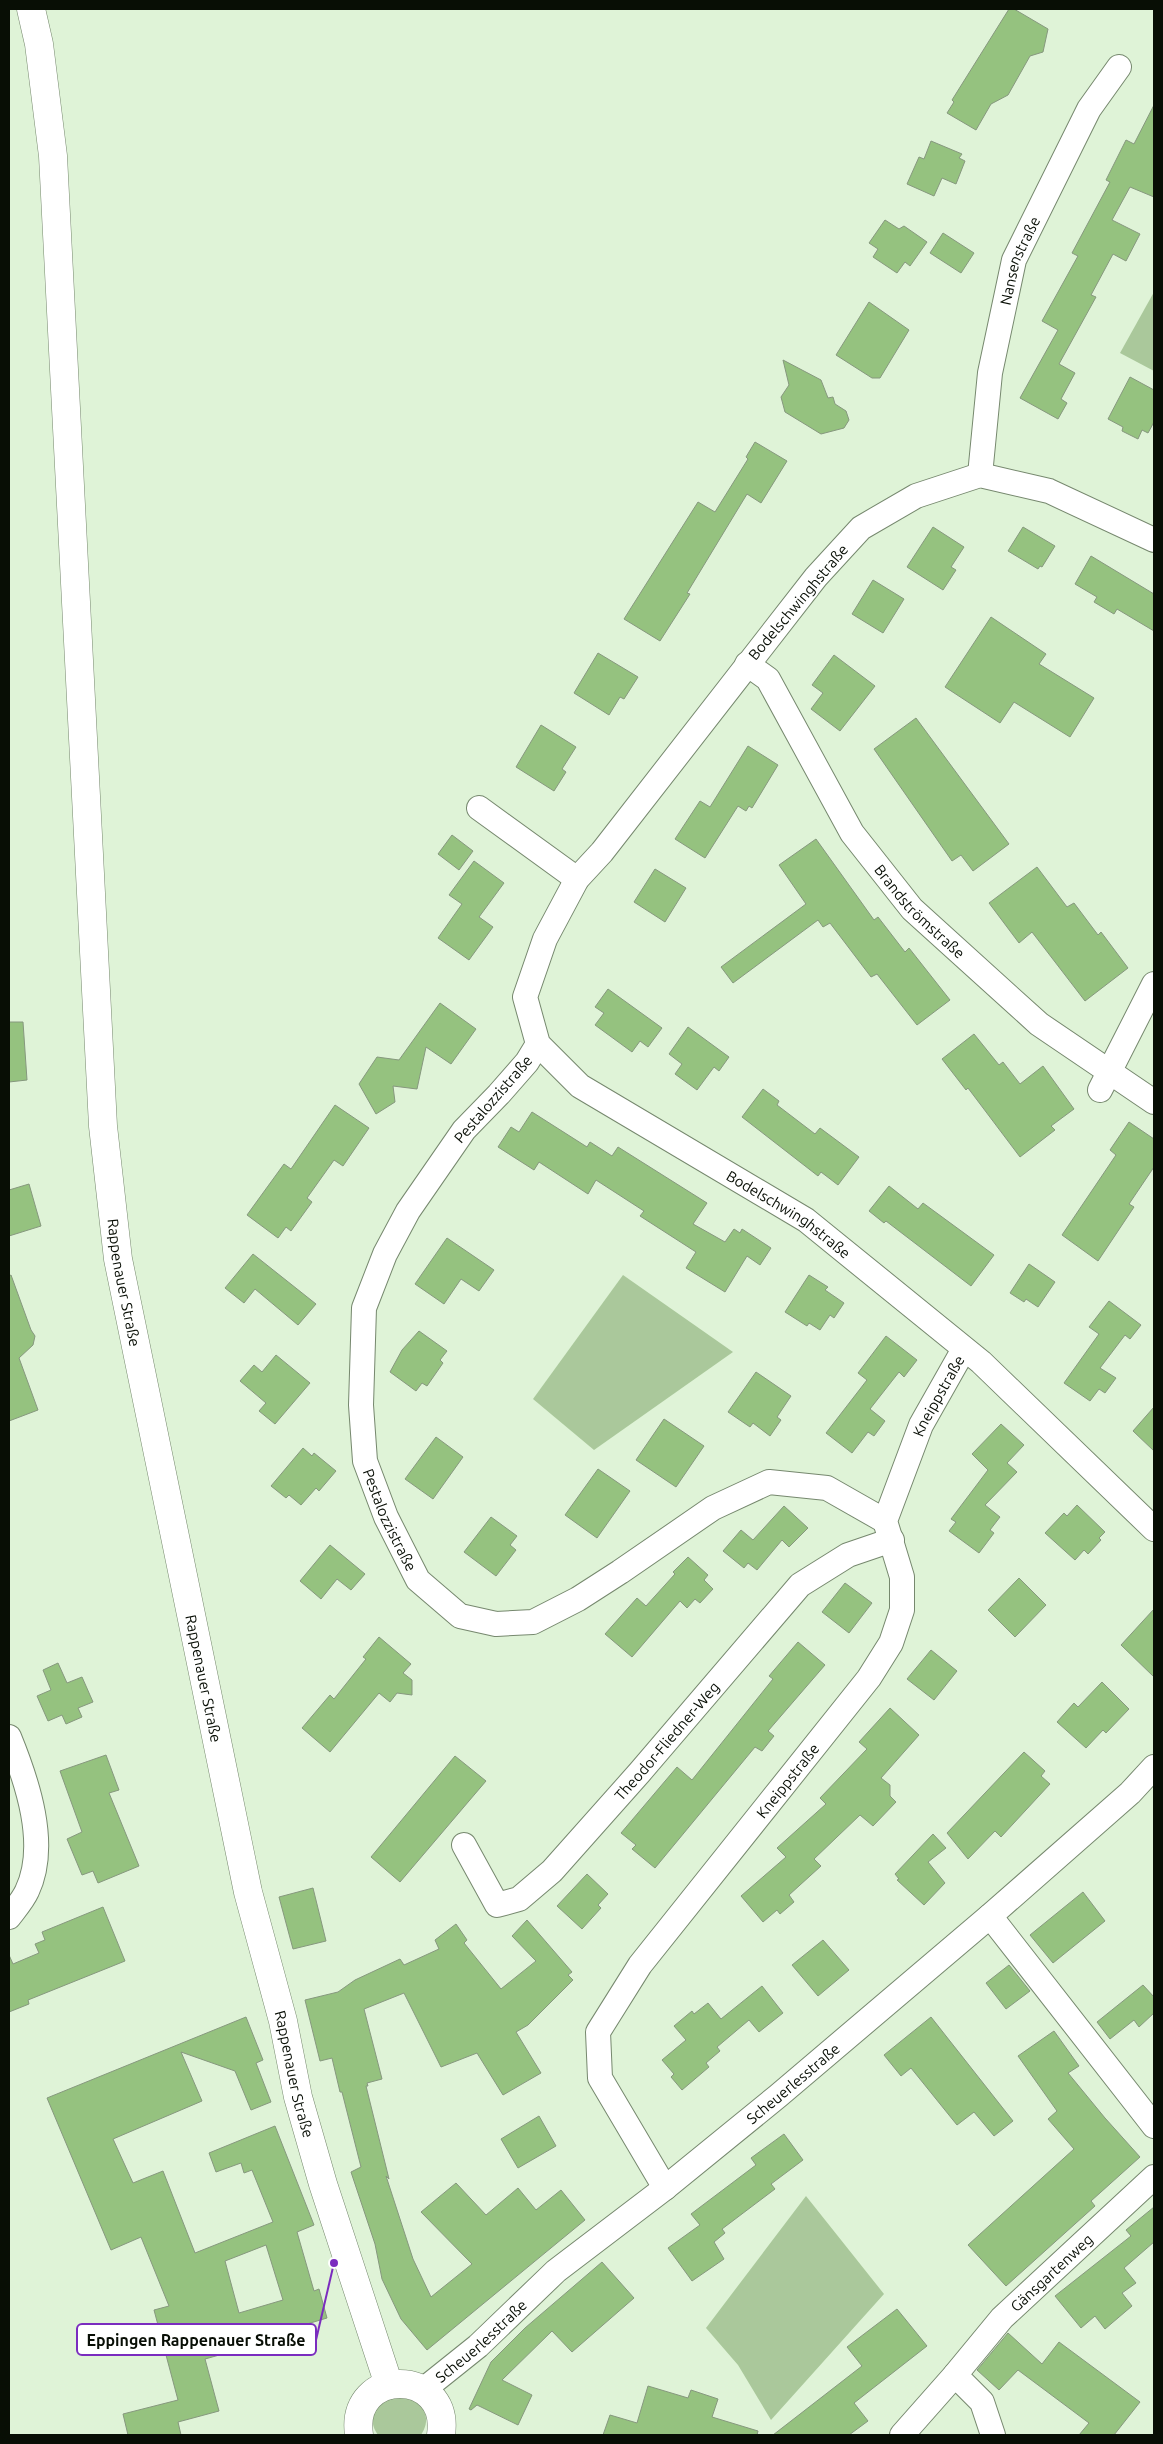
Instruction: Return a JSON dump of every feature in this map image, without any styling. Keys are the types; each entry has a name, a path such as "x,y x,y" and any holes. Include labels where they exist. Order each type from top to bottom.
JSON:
{"street":[{"name":"Rappenauer Straße","path":"31,9 39,44 53,156 103,1126 118,1259 248,1892 283,2021 298,2098 320,2176 389,2385"},
{"name":"Nansenstraße","path":"980,475 990,373 1014,260 1089,109 1119,67"},
{"path":"980,475 1049,491 1154,540"},
{"name":"Bodelschwinghstraße","path":"980,475 916,496 861,528 816,577 602,852 577,879 545,939 525,997 538,1044 580,1086 806,1220 981,1362 1154,1529"},
{"name":"Brandströmstraße","path":"747,664 768,679 852,833 912,909 1105,1081 1154,1102"},
{"path":"479,808 577,879"},
{"path":"1105,1081 1154,984"},
{"name":"Pestalozzistraße","path":"538,1044 528,1062 464,1130 408,1211 385,1254 364,1308 361,1405 365,1461 386,1517 418,1580 460,1616 496,1624 533,1622 578,1599 713,1508 769,1482 827,1488 888,1531"},
{"name":"Kneippstraße","path":"665,2188 600,2078 598,2032 640,1965 868,1678 891,1643 902,1610 902,1577 888,1531 921,1425 964,1349"},
{"name":"Theodor-Fliedner-Weg","path":"464,1845 496,1905 519,1899 552,1871 640,1772 800,1585 888,1531"},
{"path":"9,1737 28,1796 36,1837 34,1867 27,1892 9,1916"},
{"name":"Scheuerlesstraße","path":"423,2390 478,2346 556,2271 665,2188 990,1916 1130,1793 1154,1767"},
{"path":"990,1916 1154,2126"},
{"name":"Gänsgartenweg","path":"902,2435 1002,2318 1154,2177"},
{"path":"955,2375 982,2402 992,2435"},
{"path":"359,2435 358,2418 364,2403 376,2391 389,2385 403,2383 423,2390 434,2401 441,2414 441,2435"}],"green space":[{"path":"1154,292 1154,371 1120,353"},
{"path":"623,1275 733,1352 594,1450 533,1399"},
{"path":"806,2196 884,2294 771,2420 738,2365 706,2328"},
{"path":"390,2394 416,2397 426,2416 426,2425 421,2435 378,2435 374,2429 374,2412"}],"building":[{"path":"1009,9 1014,9 1048,29 1043,52 1030,56 1008,95 991,104 976,130 947,113 954,102 952,100"},
{"path":"1154,105 1154,197 1130,187 1112,220 1140,234 1126,261 1113,254 1091,295 1096,297 1059,364 1075,373 1061,399 1067,403 1058,419 1020,398 1058,330 1042,321 1078,256 1072,253 1110,182 1106,180 1126,140 1134,144"},
{"path":"931,141 962,154 959,158 965,161 956,184 942,178 934,196 907,184 919,157 924,159"},
{"path":"885,220 899,229 904,226 927,242 910,266 905,262 897,273 873,257 878,249 869,243"},
{"path":"943,233 974,253 961,273 930,253"},
{"path":"869,302 909,330 880,378 872,378 836,355"},
{"path":"783,360 821,380 828,398 833,397 835,404 846,411 849,420 844,428 821,434 785,412 781,397 789,385"},
{"path":"1130,377 1154,390 1154,422 1148,433 1142,430 1138,439 1122,431 1123,427 1108,419"},
{"path":"755,442 787,461 761,503 747,494 687,593 690,594 660,641 624,619 698,502 715,512 748,459 746,457"},
{"path":"933,527 964,547 951,567 956,570 943,590 907,567"},
{"path":"1023,527 1055,546 1042,567 1040,566 1038,569 1008,551"},
{"path":"1091,556 1154,594 1154,631 1117,609 1114,614 1094,602 1097,597 1075,584"},
{"path":"873,580 904,599 883,633 852,614"},
{"path":"991,617 1046,654 1039,664 1094,698 1070,737 1014,702 1000,723 945,687"},
{"path":"598,653 638,677 624,699 620,697 609,715 574,693"},
{"path":"834,655 875,686 840,731 811,709 823,693 812,685"},
{"path":"916,718 1009,844 973,871 961,855 952,861 874,749"},
{"path":"541,725 576,747 562,769 566,772 554,791 516,767"},
{"path":"748,746 778,765 752,808 749,806 746,811 738,806 705,858 675,839 700,801 710,807"},
{"path":"452,835 473,851 459,870 438,854"},
{"path":"816,839 874,920 878,917 905,952 909,948 950,1000 917,1025 877,974 871,977 830,923 823,927 818,920 733,983 721,967 806,904 779,865"},
{"path":"474,861 504,883 479,917 493,927 469,960 438,938 462,904 449,895"},
{"path":"1037,867 1067,907 1074,903 1098,935 1101,932 1128,968 1085,1001 1032,932 1019,943 989,903"},
{"path":"655,869 686,888 665,922 634,902"},
{"path":"608,989 662,1028 648,1047 640,1041 632,1052 595,1025 604,1013 595,1007"},
{"path":"440,1003 476,1029 451,1064 426,1047 417,1089 393,1086 395,1102 376,1114 359,1084 377,1057 399,1060"},
{"path":"9,1022 23,1022 27,1080 9,1082"},
{"path":"688,1027 729,1057 719,1071 714,1067 697,1090 675,1074 682,1064 669,1054"},
{"path":"974,1034 999,1065 1003,1062 1020,1084 1043,1066 1074,1109 1051,1126 1055,1130 1020,1157 968,1088 966,1090 942,1059"},
{"path":"763,1089 779,1101 777,1105 815,1134 820,1128 859,1157 838,1185 821,1172 818,1176 742,1117"},
{"path":"335,1105 369,1128 343,1166 334,1160 307,1198 312,1202 291,1231 286,1227 278,1238 247,1215 284,1164 291,1169"},
{"path":"532,1112 587,1147 590,1142 612,1156 618,1147 707,1203 693,1224 725,1242 734,1229 740,1233 742,1229 771,1248 760,1265 747,1256 725,1292 686,1268 696,1252 640,1216 644,1211 596,1180 588,1194 539,1162 534,1170 498,1147 511,1127 519,1132"},
{"path":"1129,1122 1154,1139 1154,1167 1129,1204 1134,1207 1098,1261 1062,1235 1116,1155 1110,1150"},
{"path":"29,1184 41,1226 9,1236 9,1190"},
{"path":"889,1186 918,1209 923,1203 994,1255 971,1286 886,1221 884,1223 869,1211"},
{"path":"447,1238 494,1270 479,1291 461,1279 444,1304 415,1284"},
{"path":"253,1254 316,1304 298,1325 255,1289 244,1303 225,1288"},
{"path":"1029,1264 1055,1282 1038,1307 1026,1299 1024,1302 1010,1293"},
{"path":"11,1275 31,1330 35,1336 33,1345 19,1358 38,1410 9,1421 9,1276"},
{"path":"809,1275 828,1287 825,1290 844,1303 834,1318 830,1315 820,1330 809,1323 807,1326 785,1312"},
{"path":"1109,1301 1141,1325 1130,1339 1125,1335 1100,1368 1116,1378 1105,1393 1099,1389 1090,1401 1064,1383 1099,1334 1089,1327"},
{"path":"419,1331 447,1351 440,1360 443,1363 427,1386 422,1383 416,1391 390,1372 402,1350"},
{"path":"886,1336 917,1360 904,1377 899,1372 870,1409 885,1421 874,1436 868,1432 852,1453 826,1433 867,1380 858,1373"},
{"path":"276,1355 310,1383 275,1424 259,1411 266,1403 240,1381 254,1365 262,1372"},
{"path":"756,1372 791,1396 777,1417 781,1420 770,1436 753,1423 750,1427 728,1412"},
{"path":"1154,1407 1154,1451 1133,1431"},
{"path":"664,1419 704,1446 676,1487 636,1460"},
{"path":"1001,1424 1024,1445 1007,1463 1017,1472 985,1505 1000,1517 990,1530 994,1533 979,1553 949,1531 956,1522 951,1519 988,1470 972,1454"},
{"path":"436,1437 463,1457 433,1499 405,1479"},
{"path":"303,1448 312,1456 314,1453 336,1471 319,1491 316,1488 301,1505 289,1495 286,1498 271,1486"},
{"path":"598,1469 630,1491 597,1538 565,1515"},
{"path":"1077,1505 1105,1532 1099,1538 1101,1540 1088,1554 1084,1550 1075,1560 1045,1533 1064,1513 1067,1516"},
{"path":"784,1506 808,1528 789,1547 782,1540 757,1570 748,1563 744,1568 723,1551 741,1530 753,1540"},
{"path":"491,1517 517,1536 510,1545 516,1550 496,1576 464,1552"},
{"path":"330,1545 365,1574 351,1590 337,1579 321,1599 300,1581"},
{"path":"688,1557 708,1575 704,1580 713,1589 700,1603 695,1599 687,1608 680,1601 632,1657 605,1634 637,1598 646,1606 675,1574 673,1572"},
{"path":"1019,1578 1046,1605 1015,1637 988,1610"},
{"path":"845,1583 872,1603 849,1633 822,1612"},
{"path":"1154,1609 1154,1677 1121,1645"},
{"path":"379,1637 411,1664 403,1673 412,1680 412,1695 397,1693 390,1702 379,1693 330,1752 302,1728 330,1695 334,1699 366,1659 363,1657"},
{"path":"798,1642 825,1665 768,1731 774,1736 762,1751 755,1747 655,1868 632,1849 636,1845 621,1833 677,1767 692,1780 773,1679 769,1676"},
{"path":"931,1650 957,1671 934,1700 907,1679"},
{"path":"58,1663 67,1683 82,1677 93,1702 78,1708 82,1717 66,1724 62,1715 48,1721 37,1696 51,1690 43,1670"},
{"path":"1102,1682 1129,1709 1106,1733 1103,1730 1086,1748 1057,1722 1074,1703 1078,1707"},
{"path":"890,1708 919,1735 881,1778 890,1785 890,1796 896,1802 873,1826 860,1815 814,1859 821,1866 789,1895 794,1902 780,1914 777,1910 763,1922 741,1896 786,1857 777,1848 826,1804 820,1798 867,1749 859,1742"},
{"path":"1024,1752 1045,1771 1041,1776 1050,1784 1001,1837 995,1831 968,1859 947,1833"},
{"path":"106,1755 119,1790 109,1793 139,1866 98,1883 93,1871 82,1875 67,1839 82,1832 60,1771"},
{"path":"455,1756 486,1781 400,1882 371,1857"},
{"path":"933,1834 946,1848 928,1862 945,1883 924,1905 897,1880 899,1879 895,1874"},
{"path":"587,1874 608,1894 598,1905 601,1908 582,1929 557,1906"},
{"path":"313,1888 326,1941 293,1949 279,1897"},
{"path":"1083,1892 1105,1921 1053,1963 1030,1935"},
{"path":"103,1907 125,1961 28,2000 29,2004 9,2012 9,1955 13,1964 39,1953 35,1944 45,1940 42,1932"},
{"path":"527,1920 572,1972 568,1975 573,1980 528,2025 516,2032 541,2073 503,2095 477,2053 441,2067 404,1993 364,2009 382,2079 367,2083 368,2086 366,2086 389,2179 386,2176 413,2259 431,2297 472,2264 421,2212 456,2183 486,2215 518,2188 536,2210 561,2190 585,2220 427,2350 401,2319 382,2279 375,2244 351,2172 361,2167 342,2092 340,2092 332,2058 320,2061 305,2000 338,1992 355,1980 400,1959 404,1965 439,1949 435,1940 456,1924 467,1940 464,1943 501,1989 536,1961 512,1936"},
{"path":"823,1940 849,1970 818,1996 792,1965"},
{"path":"1009,1965 1030,1991 1006,2009 986,1983"},
{"path":"1143,1985 1154,1997 1154,2013 1139,2027 1134,2020 1110,2039 1097,2022"},
{"path":"762,1986 783,2013 759,2032 749,2020 717,2047 720,2051 706,2063 709,2067 682,2090 671,2077 674,2074 662,2060 686,2040 674,2026 692,2011 694,2014 708,2003 721,2019"},
{"path":"246,2017 263,2060 256,2063 271,2102 251,2110 235,2071 181,2052 202,2101 113,2139 133,2183 163,2171 195,2253 273,2222 252,2170 244,2173 241,2163 216,2172 209,2153 275,2126 314,2225 297,2232 314,2291 319,2289 327,2318 247,2342 248,2347 205,2359 219,2411 178,2422 181,2435 128,2435 123,2414 178,2400 154,2310 169,2306 141,2237 111,2250 47,2098","holes":["266,2245 283,2300 239,2313 225,2261"]},
{"path":"931,2017 1013,2121 994,2136 974,2112 957,2125 911,2068 901,2076 884,2055"},
{"path":"1054,2031 1079,2066 1068,2073 1140,2157 1091,2201 1095,2206 1006,2286 968,2245 1074,2149 1048,2119 1057,2111 1018,2056"},
{"path":"539,2116 556,2146 518,2168 501,2139"},
{"path":"784,2134 803,2160 771,2184 775,2189 722,2229 725,2233 714,2242 724,2259 692,2281 668,2248 700,2225 691,2214 756,2165 751,2158"},
{"path":"1154,2207 1154,2242 1124,2268 1136,2283 1122,2293 1132,2306 1105,2329 1095,2316 1081,2328 1055,2296 1131,2236 1126,2230"},
{"path":"602,2262 634,2298 572,2352 552,2331 502,2380 532,2395 518,2425 477,2405 471,2410 469,2409 491,2362 525,2328"},
{"path":"897,2309 927,2346 854,2403 868,2421 849,2435 773,2435 862,2366 847,2347"},
{"path":"1008,2333 1042,2364 1059,2342 1140,2402 1114,2435 1079,2435 1089,2423 1018,2370 999,2390 977,2370"},
{"path":"648,2386 688,2398 691,2390 718,2399 712,2417 758,2431 757,2435 603,2435 610,2415 637,2423"}],"place":[{"name":"Eppingen Rappenauer Straße","path":"334,2263"}]}
